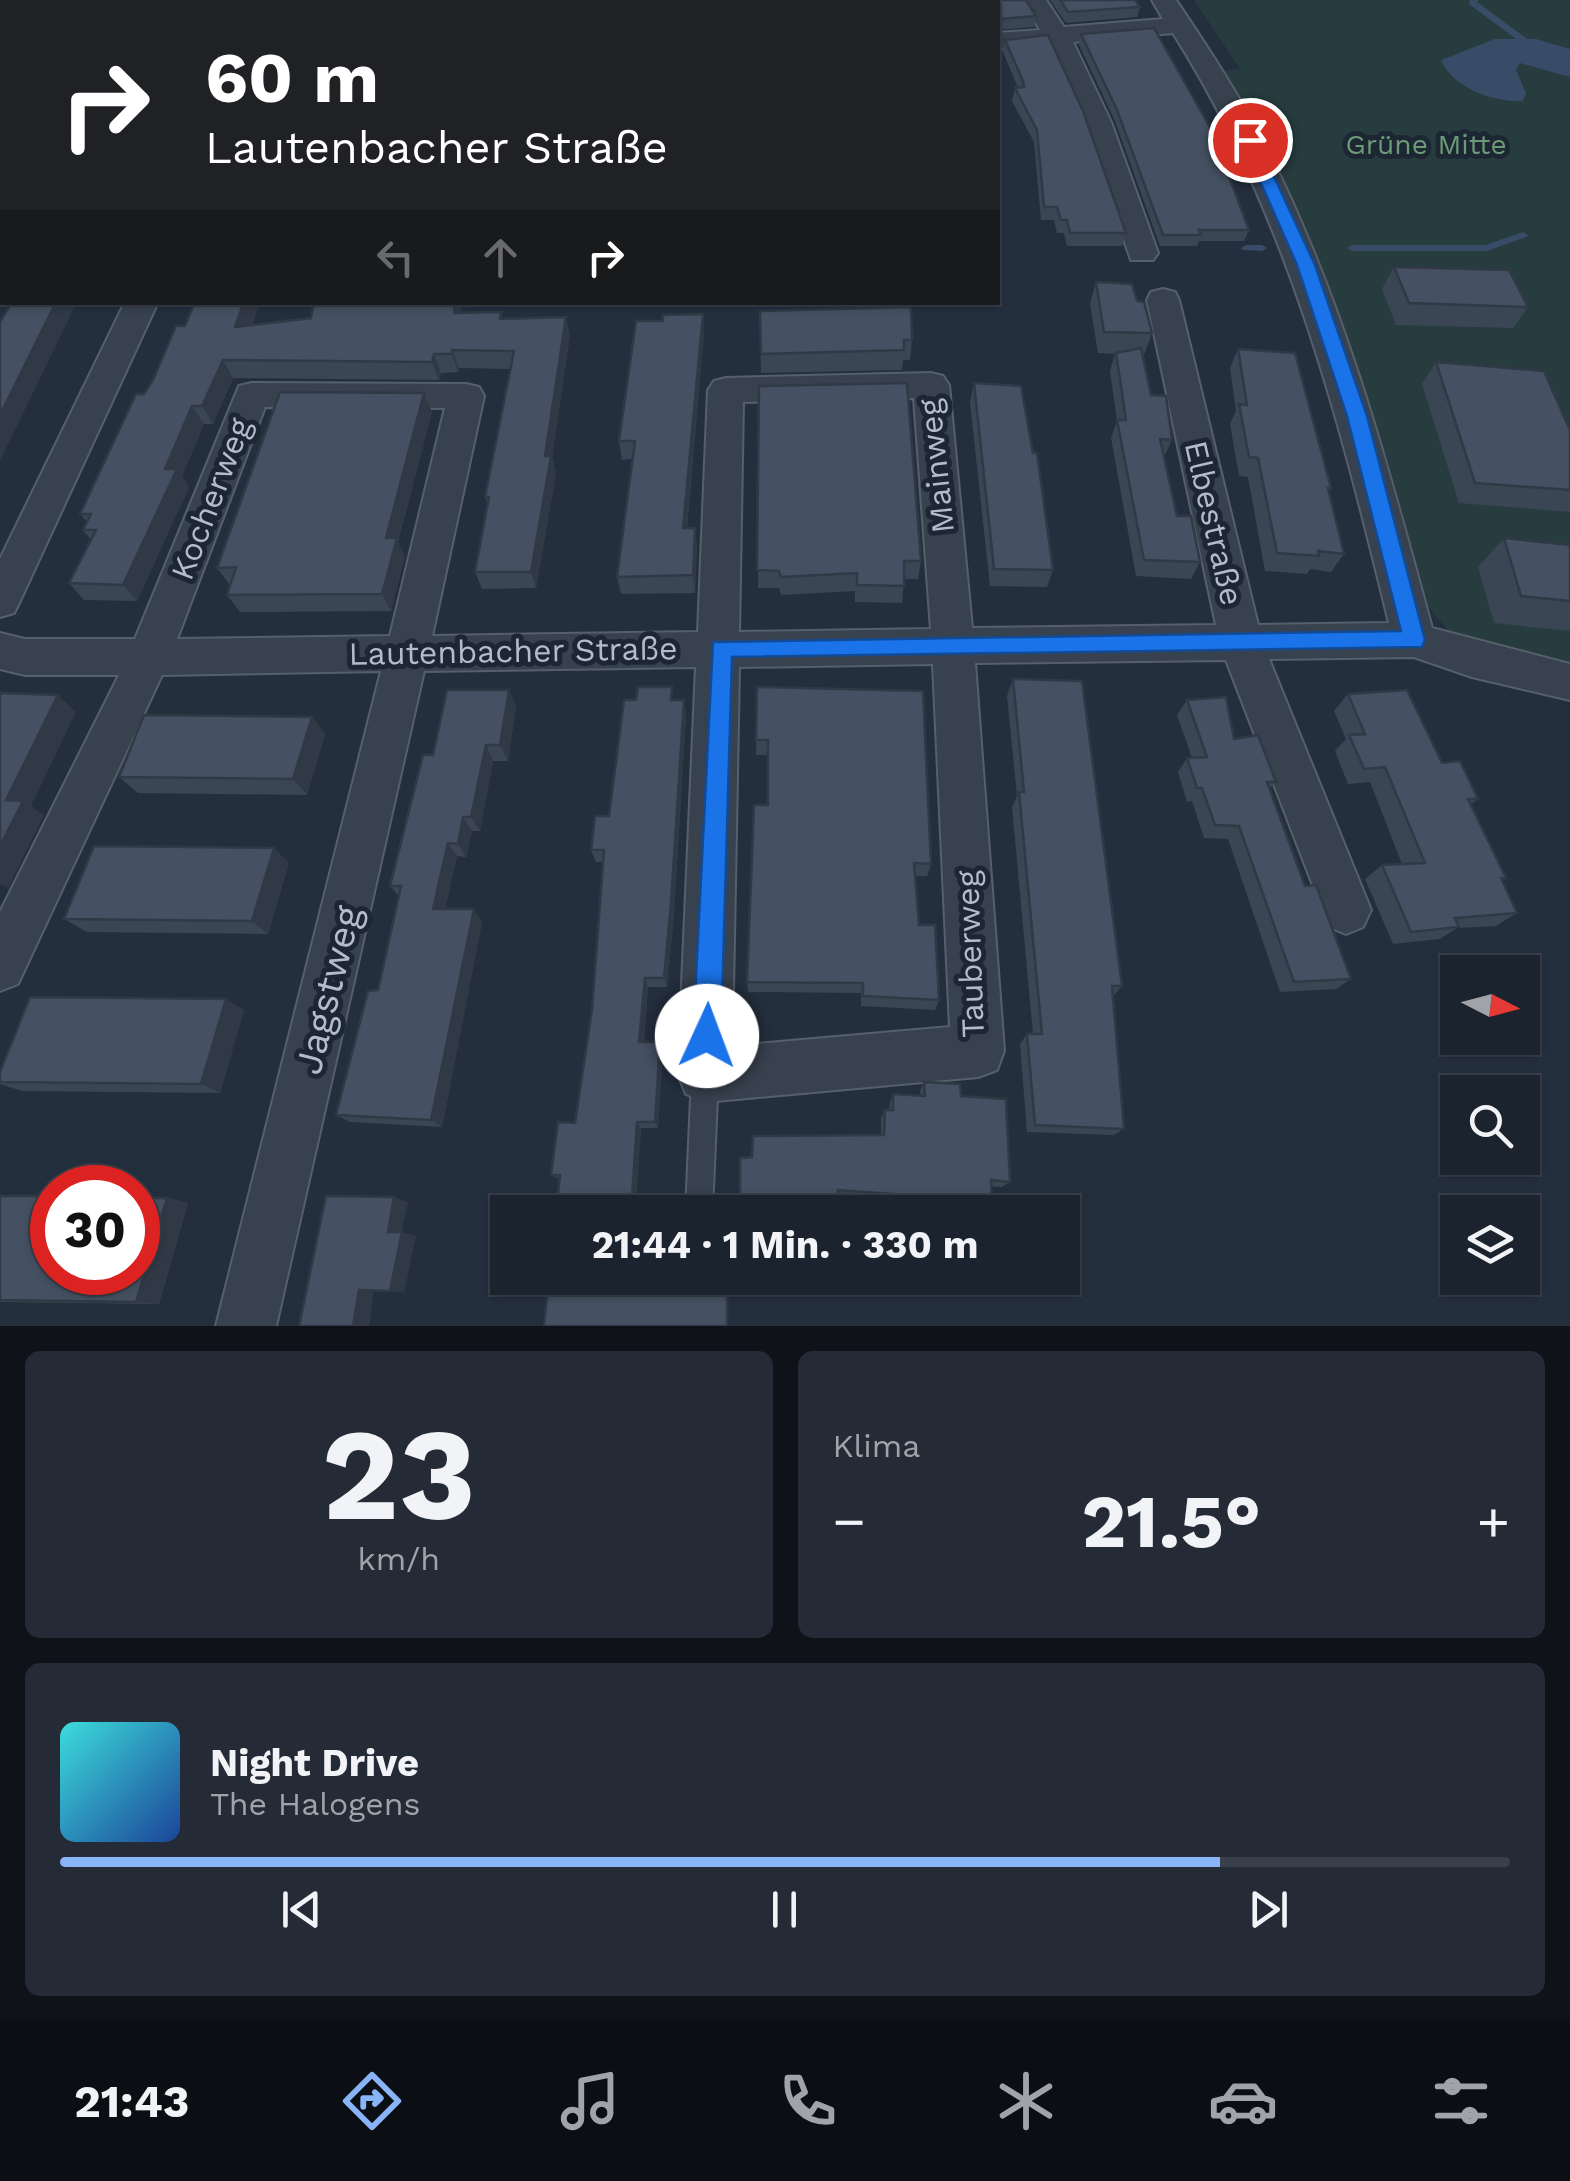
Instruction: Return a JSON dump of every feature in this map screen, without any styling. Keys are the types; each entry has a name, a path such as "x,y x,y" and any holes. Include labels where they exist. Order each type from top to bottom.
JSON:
{"street":[{"path":"1034,0 1058,36 1110,152 1142,253"},
{"path":"1164,0 1250,140 1306,265 1357,416 1414,640"},
{"path":"1000,41 1180,25"},
{"name":"Elbestraße","path":"1163,300 1241,643 1346,910"},
{"path":"0,602 141,305"},
{"name":"Mainweg","path":"720,648 726,390 931,385 954,646"},
{"name":"Kocherweg","path":"150,657 252,394 466,396 406,653"},
{"name":"Lautenbacher Straße","path":"0,651 25,658 1414,640 1472,659 1570,682"},
{"name":"Tauberweg","path":"705,1075 978,1051 954,646"},
{"path":"705,1075 720,648"},
{"name":"Jagstweg","path":"246,1326 406,653"},
{"path":"0,966 150,657"}],"lane":[{"path":"700,1195 705,1075"}],"green space":[{"name":"Grüne Mitte","path":"1194,0 1570,0 1570,670 1459,643 1424,602 1365,388 1305,224 1223,71 1240,69"}],"water":[{"path":"1495,39 1536,39 1570,49 1570,77 1520,63 1516,70 1526,93 1523,101 1511,101 1465,86 1441,60"}],"building":[{"path":"1000,0 1026,0 1036,16 1000,19"},
{"path":"1060,0 1135,0 1140,7 1068,12"},
{"path":"1154,28 1212,131 1249,230 1163,235 1117,110 1081,34"},
{"path":"1048,35 1083,111 1126,233 1070,233 1067,220 1061,220 1057,207 1044,207 1037,130 1015,88 1024,87 1023,81 1005,40"},
{"path":"1394,267 1509,270 1528,307 1409,303"},
{"path":"1096,282 1132,284 1137,301 1144,302 1152,333 1104,332"},
{"path":"10,305 55,305 0,415 0,322"},
{"path":"194,305 243,305 235,327 311,318 313,305 455,305 454,313 501,312 500,319 566,317 545,456 551,456 531,572 475,572 489,497 485,497 514,351 452,350 452,354 434,354 432,362 223,360 202,406 192,406 165,469 177,469 123,585 69,583 96,530 83,530 91,514 80,514 136,394 144,394 153,380 176,326 185,326"},
{"path":"911,307 912,340 904,340 904,350 761,354 760,311"},
{"path":"703,314 683,528 695,528 693,575 617,577 635,441 619,441 636,321 663,321 663,315"},
{"path":"1141,348 1151,395 1166,396 1172,440 1160,439 1177,516 1191,516 1200,562 1144,560 1117,420 1126,420 1116,353"},
{"path":"1238,349 1295,353 1331,488 1344,554 1277,553 1258,458 1249,457 1239,404 1247,405"},
{"path":"1436,362 1544,371 1570,430 1570,490 1475,483"},
{"path":"907,383 921,561 904,561 904,586 857,585 857,573 781,577 779,571 757,570 759,386"},
{"path":"974,383 1021,386 1033,453 1037,453 1053,570 994,569"},
{"path":"280,392 424,393 386,538 397,538 382,594 227,595 236,567 217,568"},
{"path":"1504,538 1570,545 1570,601 1521,596"},
{"path":"1013,679 1082,681 1122,986 1112,986 1124,1129 1035,1125 1027,1034 1042,1034 1019,792 1024,792"},
{"path":"638,687 672,687 671,700 684,700 664,978 645,978 639,1042 660,1042 655,1122 637,1122 632,1195 558,1195 560,1175 551,1175 558,1122 575,1123 592,1010 604,850 591,850 595,816 609,816 624,700 636,700"},
{"path":"757,687 923,691 931,864 914,863 919,925 935,925 939,1000 863,996 863,983 747,982 754,805 768,805 768,740 756,740"},
{"path":"447,690 509,690 500,745 486,745 471,817 463,817 458,844 448,843 433,909 474,909 431,1120 336,1115 368,991 378,990 401,886 390,886 423,755 433,755"},
{"path":"1407,690 1442,763 1460,761 1478,799 1468,799 1506,878 1501,878 1517,913 1455,918 1459,927 1411,932 1382,865 1425,863 1385,767 1364,769 1349,735 1365,734 1348,694"},
{"path":"0,693 58,695 6,800 23,801 0,846"},
{"path":"1226,697 1234,739 1258,735 1276,782 1267,782 1305,886 1316,885 1351,979 1294,982 1239,826 1215,825 1202,788 1197,788 1187,758 1207,757 1187,700"},
{"path":"144,715 312,717 293,779 119,777"},
{"path":"94,846 274,848 252,921 64,919"},
{"path":"30,997 226,999 201,1084 0,1082 0,1072"},
{"path":"924,1082 960,1084 961,1096 1006,1099 1010,1182 991,1180 992,1195 838,1190 838,1195 740,1195 740,1158 752,1157 753,1136 884,1135 885,1110 893,1110 893,1094 925,1096"},
{"path":"0,1196 30,1196 30,1295 138,1295 136,1302 0,1300"},
{"path":"326,1196 394,1197 388,1232 402,1232 390,1291 359,1290 353,1326 299,1326"},
{"path":"160,1198 167,1198 160,1221"},
{"path":"547,1295 727,1295 727,1326 544,1326"}],"waterway":[{"path":"1475,0 1472,2 1530,45"},
{"path":"1352,248 1487,248 1523,235"},
{"path":"1246,248 1262,248"}],"route":[{"path":"707,1036 720,648 1414,640 1357,416 1306,265 1250,140"}]}
